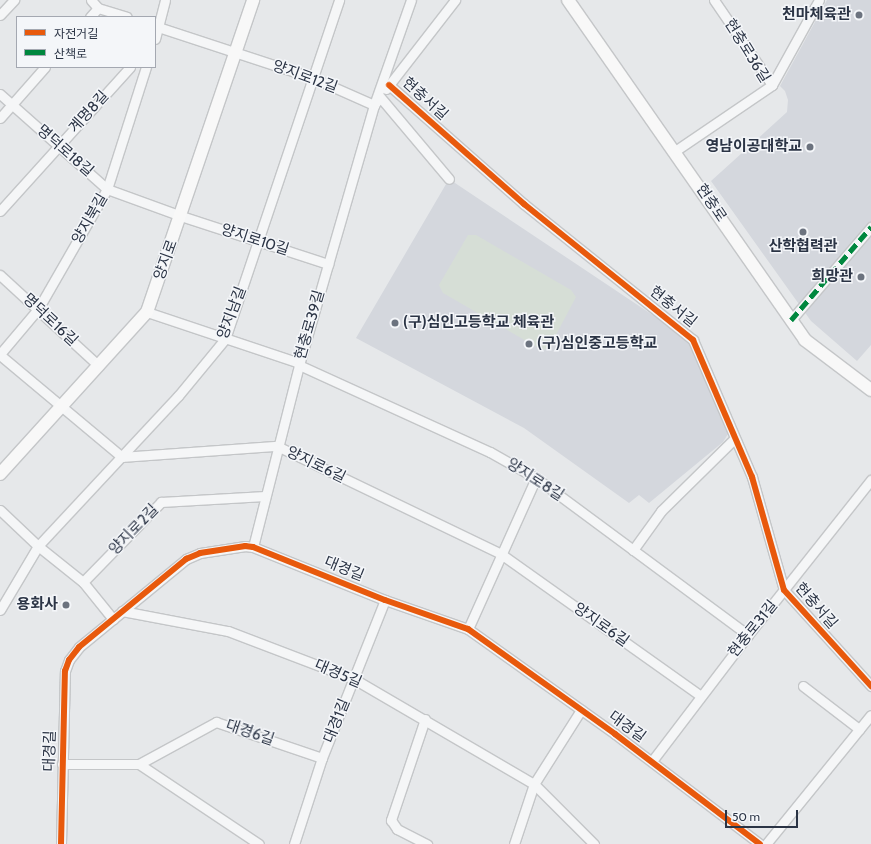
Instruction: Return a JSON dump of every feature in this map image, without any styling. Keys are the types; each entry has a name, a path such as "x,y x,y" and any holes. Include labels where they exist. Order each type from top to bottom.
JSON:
{"main road":[{"name":"양지로","path":"0,474 147,312 181,216 253,0"},
{"name":"현충로","path":"568,0 675,151 805,340 871,390"}],"street":[{"path":"0,15 14,0"},
{"path":"91,0 98,8 124,16"},
{"path":"157,27 166,0"},
{"name":"양지남길","path":"0,610 38,546 122,457 225,339 339,0"},
{"name":"현충로39길","path":"253,547 277,446 299,364 374,105 411,0"},
{"name":"현충로39길","path":"374,105 455,0"},
{"name":"현충로36길","path":"675,151 772,86 714,0"},
{"path":"772,86 819,0"},
{"path":"91,16 98,8"},
{"name":"양지로12길","path":"157,27 313,78 374,105"},
{"path":"0,118 45,68"},
{"name":"계명8길","path":"0,211 129,68"},
{"name":"양지북길","path":"0,355 38,309 107,189 146,68"},
{"name":"현충서길","path":"390,85 524,204 693,340 734,439 752,477 784,590 871,686"},
{"name":"명덕로18길","path":"0,94 107,189 181,216"},
{"path":"380,97 449,179"},
{"name":"양지로10길","path":"181,216 328,264"},
{"path":"791,320 871,227"},
{"name":"명덕로16길","path":"0,275 99,366"},
{"name":"양지로8길","path":"147,312 299,364 490,452 536,478 748,635"},
{"path":"0,355 122,457"},
{"path":"633,550 661,511 734,439"},
{"name":"양지로6길","path":"122,457 277,446 501,554 701,696"},
{"path":"468,629 536,478"},
{"name":"현충로31길","path":"652,762 748,635 871,480"},
{"name":"양지로2길","path":"84,582 161,502 265,496"},
{"path":"0,510 38,546 84,582 113,619"},
{"name":"대경길","path":"60,844 65,671 69,660 79,647 186,558 221,549 253,547 385,600 468,629 652,762 760,844"},
{"name":"대경1길","path":"294,844 322,758 385,600"},
{"name":"대경5길","path":"122,611 228,631 354,679 425,719 534,784 594,844"},
{"path":"803,686 860,729"},
{"path":"514,844 534,784 581,710"},
{"path":"766,844 871,715"},
{"path":"425,719 391,820 397,829 427,844"},
{"name":"대경6길","path":"62,764 139,764 216,722 322,758"},
{"path":"139,764 259,844"}],"shaded area":[{"name":"영남이공대학교","path":"827,0 871,0 871,345 857,361 811,321 711,181 787,112 788,100 785,91 780,86"},
{"name":"(구)심인중고등학교","path":"449,179 690,340 695,348 728,434 723,442 649,503 639,495 629,503 524,428 356,338"},
{"path":"468,235 476,235 571,290 576,297 549,348 542,350 443,293 439,285"}],"marked path":[{"path":"791,320 871,227"}],"cycle path":[{"path":"389,85 524,204 693,340 752,477 784,590 871,686"},
{"path":"61,844 65,671 69,660 79,647 186,559 200,553 245,546 253,547 385,600 468,629 615,734 760,844"}],"place":[{"name":"천마체육관","path":"859,15"},
{"name":"영남이공대학교","path":"810,147"},
{"name":"산학협력관","path":"803,232"},
{"name":"희망관","path":"861,277"},
{"name":"(구)심인고등학교 체육관","path":"395,323"},
{"name":"(구)심인중고등학교","path":"529,344"},
{"name":"용화사","path":"66,605"}]}
